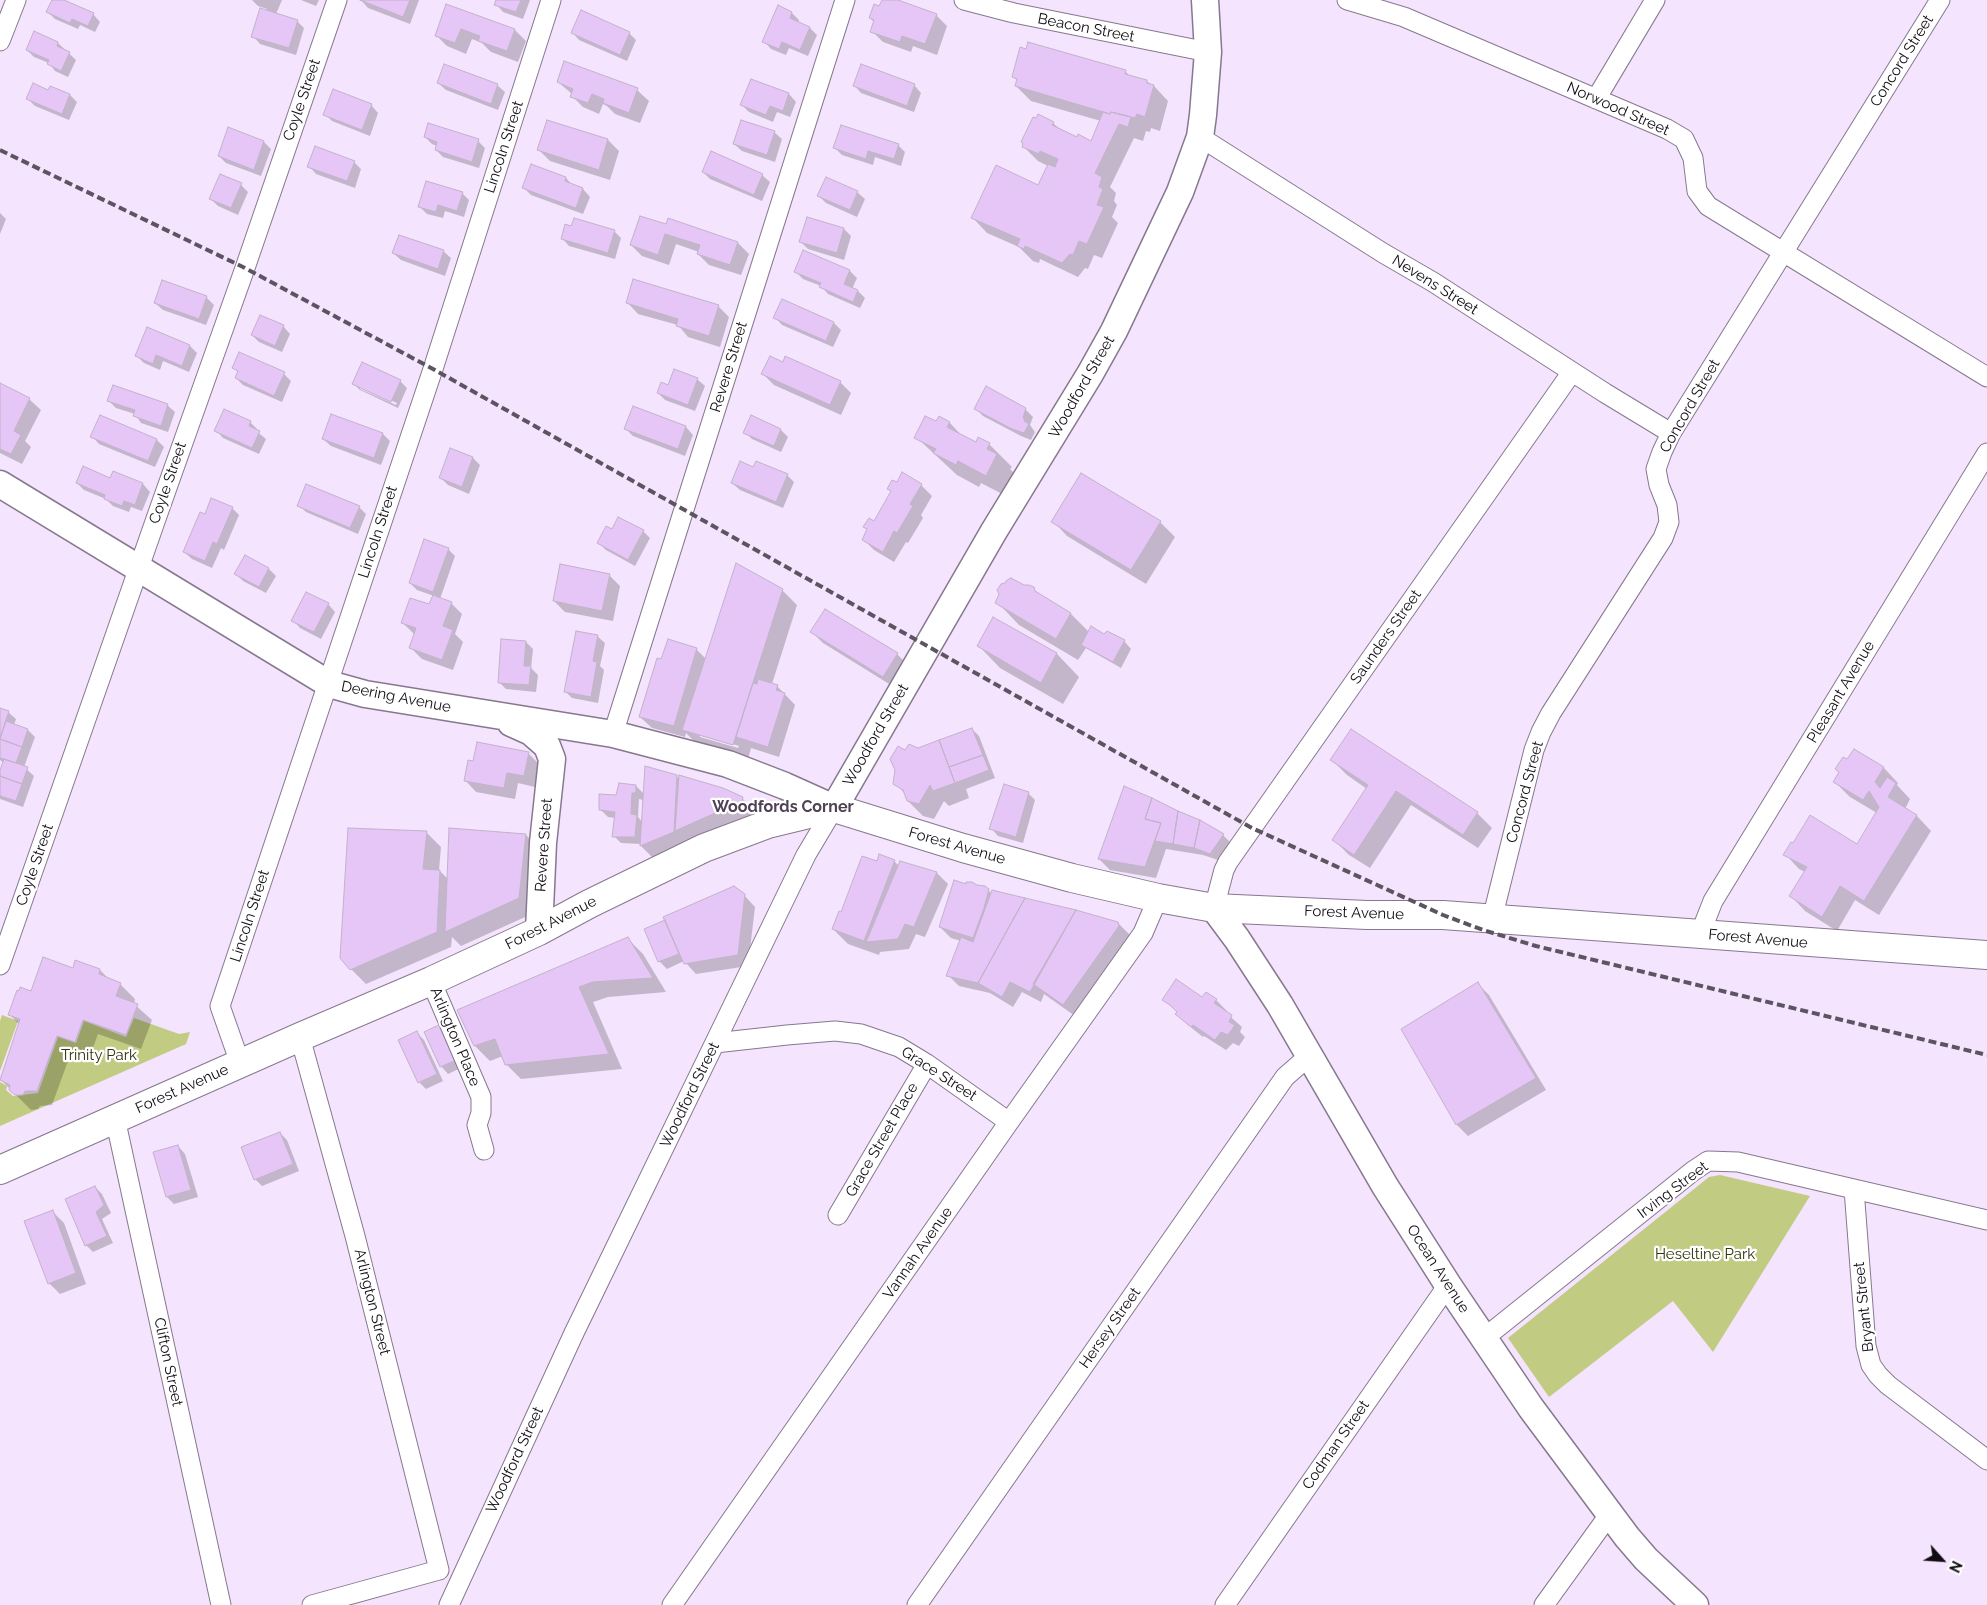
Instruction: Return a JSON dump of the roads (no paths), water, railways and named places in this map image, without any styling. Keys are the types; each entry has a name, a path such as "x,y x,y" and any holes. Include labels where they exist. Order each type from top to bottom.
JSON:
{"highway":[{"name":"Forest Avenue","path":"0,1170 300,1036 432,981 539,931 589,904 704,848 768,824 834,808 1005,860 1072,878 1158,898 1214,908 1367,915 1443,915 1987,955"}],"main road":[{"name":"Woodford Street","path":"834,808 994,530 1090,374 1114,331 1180,192 1200,137 1208,52 1205,0"},
{"name":"Deering Avenue","path":"0,484 329,684 365,694 602,731 728,764 785,786 834,808"},
{"path":"497,716 531,732 547,746 552,759"},
{"path":"552,759 559,749 602,731"},
{"name":"Revere Street","path":"539,931 543,843 552,759"},
{"name":"Ocean Avenue","path":"1214,908 1237,939 1280,1005 1386,1186 1483,1339 1609,1515 1646,1559 1695,1605"}],"street":[{"path":"0,41 16,0"},
{"name":"Coyle Street","path":"0,965 337,0"},
{"name":"Lincoln Street","path":"240,1063 220,1006 329,684 551,0"},
{"name":"Revere Street","path":"602,731 845,0"},
{"name":"Beacon Street","path":"964,0 1014,13 1208,52"},
{"name":"Norwood Street","path":"1347,0 1404,17 1667,129 1684,139 1693,158 1697,191 1708,206 1987,377"},
{"path":"1596,99 1656,0"},
{"name":"Concord Street","path":"1492,919 1534,750 1541,732 1551,713 1663,538 1669,522 1667,505 1659,485 1656,469 1672,432 1940,0"},
{"name":"Nevens Street","path":"1200,137 1383,253 1433,282 1572,372 1672,432"},
{"name":"Saunders Street","path":"1214,908 1228,862 1572,372"},
{"name":"Pleasant Avenue","path":"1700,934 1713,901 1987,453"},
{"name":"Woodford Street","path":"449,1605 574,1333 806,855 834,808"},
{"name":"Vannah Avenue","path":"672,1605 1143,933 1158,898"},
{"name":"Arlington Place","path":"432,981 481,1098 481,1112 477,1125 484,1150"},
{"name":"Grace Street","path":"715,1044 835,1031 861,1034 899,1047 927,1064 1009,1122"},
{"name":"Arlington Street","path":"300,1036 355,1236 439,1570"},
{"name":"Hersey Street","path":"917,1605 1285,1077 1309,1056"},
{"name":"Grace Street Place","path":"838,1216 927,1064"},
{"name":"Clifton Street","path":"115,1118 221,1605"},
{"name":"Irving Street","path":"1483,1339 1708,1161 1738,1162 1987,1220"},
{"name":"Bryant Street","path":"1854,1189 1866,1346 1871,1365 1888,1385 1987,1460"},
{"name":"Codman Street","path":"1225,1605 1448,1285"},
{"path":"1544,1605 1609,1515"},
{"path":"312,1605 439,1570 462,1578"}],"railway":[{"path":"0,150 245,268 433,369 1252,828 1443,915 1483,930 1536,946 1987,1055"}],"district":[{"name":"Woodfords Corner","path":"783,807"}],"park label":[{"name":"Trinity Park","path":"99,1055"},
{"name":"Heseltine Park","path":"1705,1254"}]}
